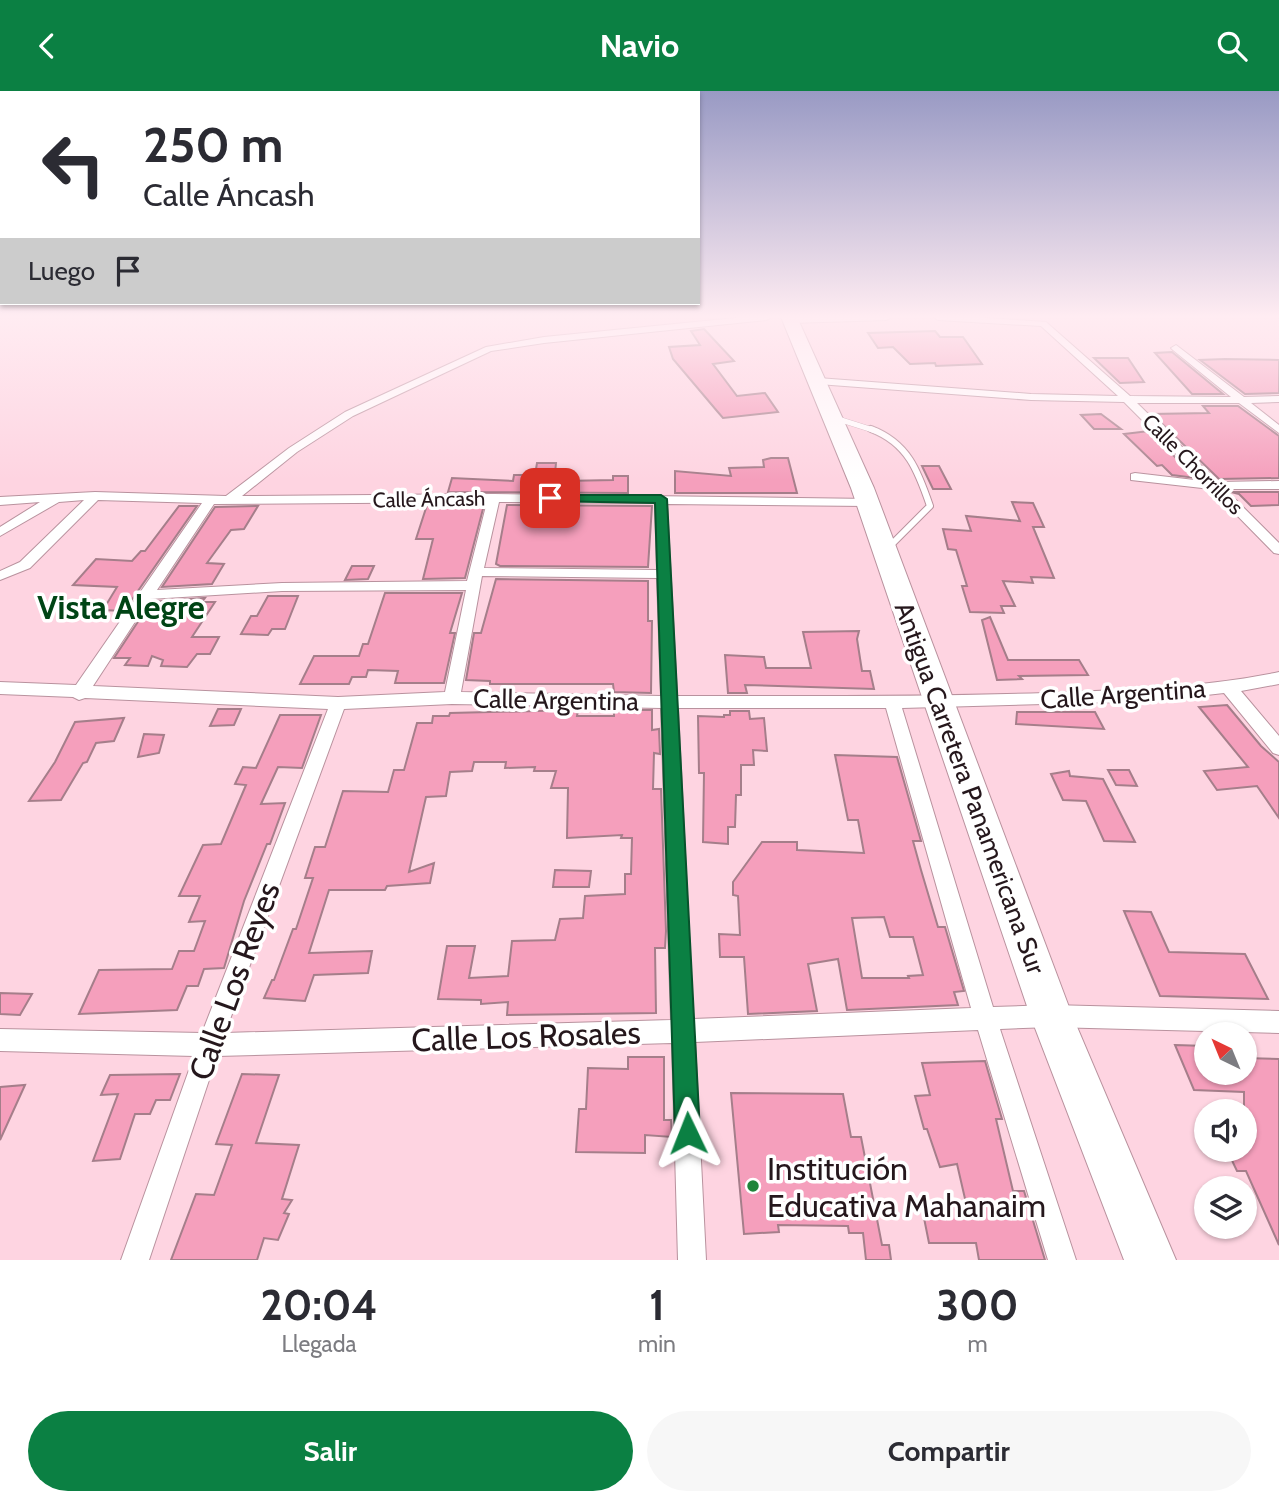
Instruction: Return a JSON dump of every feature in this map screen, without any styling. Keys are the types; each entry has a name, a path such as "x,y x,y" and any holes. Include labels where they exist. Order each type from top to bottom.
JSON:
{"highway":[{"name":"Antigua Carretera Panamericana Sur","path":"813,372 867,502 941,702 1051,1016 1150,1260"}],"street":[{"path":"229,500 293,450 349,414 439,372"},
{"name":"Calle Chorrillos","path":"1097,372 1128,399 1279,550"},
{"path":"1206,372 1279,430"},
{"path":"818,381 1031,397 1279,399"},
{"path":"1135,477 1215,486 1279,485"},
{"path":"0,576 25,565 95,496"},
{"name":"Calle Áncash","path":"0,532 56,498 95,496 210,500 494,498 867,502"},
{"path":"0,501 56,498"},
{"path":"452,698 475,578 494,498"},
{"path":"661,499 692,1260"},
{"path":"79,694 210,500"},
{"path":"148,595 475,578 662,574"},
{"name":"Calle Argentina","path":"0,688 79,694 338,703 452,698 668,702 941,702 1140,695 1228,687 1279,678"},
{"path":"1228,687 1279,748"},
{"path":"892,702 985,1018 1062,1260"},
{"name":"Calle Los Reyes","path":"135,1260 209,1045 338,703"},
{"name":"Calle Los Rosales","path":"0,1040 209,1045 684,1031 1051,1016 1279,1022"}],"lane":[{"path":"833,418 888,434 902,445 915,463 930,506 885,551"}],"building":[{"path":"684,372 719,372 737,396 765,393 778,412 723,418"},
{"path":"1108,372 1137,372 1144,382 1120,383"},
{"path":"1172,372 1196,372 1223,394 1192,394"},
{"path":"1215,372 1279,372 1279,393 1245,394"},
{"path":"1203,406 1238,406 1279,436 1279,478 1219,479 1152,414 1209,413"},
{"path":"1101,414 1121,429 1094,429 1081,415"},
{"path":"1149,431 1196,478 1172,475 1162,465 1157,466 1124,434"},
{"path":"788,458 797,493 675,493 675,471 731,476 729,468 764,467 763,460"},
{"path":"537,463 556,463 555,473 564,473 564,481 613,480 613,476 628,476 628,493 448,492 452,478 513,481 514,475 535,475"},
{"path":"922,466 939,466 951,489 933,489"},
{"path":"1231,492 1279,492 1279,505 1251,506 1239,494"},
{"path":"1012,502 1033,503 1044,527 1033,527 1054,578 1031,577 1033,583 1003,581 1015,606 1001,606 1004,613 970,612 962,586 967,586 956,550 948,549 943,529 971,531 966,516 1020,521"},
{"path":"427,505 484,505 465,578 423,579 433,539 416,539"},
{"path":"507,505 652,506 648,567 500,566 496,564"},
{"path":"179,506 197,506 124,611 103,610 117,587 73,585 96,559 132,561 141,551 145,551"},
{"path":"258,506 244,529 231,530 207,563 224,564 212,584 162,587 215,507"},
{"path":"352,566 374,566 368,579 345,580"},
{"path":"496,579 648,581 648,621 652,621 651,693 614,692 613,684 490,684 490,681 466,680 474,633 481,633"},
{"path":"385,593 462,593 450,633 455,633 444,683 395,683 398,671 368,670 366,677 352,677 349,684 300,684 314,656 359,656 363,644 368,644"},
{"path":"268,596 298,596 285,629 272,629 268,635 241,634 251,616 257,616"},
{"path":"205,598 202,602 215,602 192,637 219,637 210,654 197,654 187,667 161,666 163,660 152,656 148,666 125,665 130,658 114,658 151,602"},
{"path":"990,617 1008,660 1079,660 1088,675 1019,676 1022,679 997,680 982,620"},
{"path":"859,631 857,639 862,671 870,671 874,689 745,685 747,693 728,693 725,655 764,657 766,668 811,668 803,632"},
{"path":"1227,705 1261,746 1279,762 1279,818 1257,786 1217,790 1204,771 1248,767 1199,707"},
{"path":"218,709 241,709 234,725 210,726"},
{"path":"578,710 577,716 614,716 614,710 652,710 652,730 659,729 660,754 654,753 653,789 661,789 666,931 665,948 655,948 656,1013 507,1015 508,1002 481,1004 481,1000 438,999 447,946 475,946 469,978 508,976 512,941 555,940 560,919 583,918 585,896 625,894 625,874 631,874 632,838 621,838 622,835 567,838 568,788 551,788 556,771 534,771 535,767 505,768 506,762 474,762 472,771 450,772 446,796 426,797 409,872 434,863 430,883 387,886 385,890 329,890 309,953 372,951 368,973 314,975 305,1001 264,998 274,980 293,929 296,929 313,878 305,878 315,847 325,847 343,791 388,792 394,770 404,770 417,723 432,723 433,716 449,716 450,713"},
{"path":"730,711 749,711 750,719 764,718 767,751 753,750 754,765 741,765 741,795 736,795 735,827 728,827 728,844 703,842 704,773 699,773 698,716 724,717 730,715"},
{"path":"1017,712 1095,712 1104,729 1016,724"},
{"path":"280,715 321,715 302,768 278,767 261,804 285,803 244,901 224,968 204,969 198,986 187,986 177,1010 79,1014 99,970 172,969 179,951 194,951 205,921 189,922 200,896 179,896 203,845 221,844 246,785 235,784 243,767 256,768"},
{"path":"124,718 114,741 96,743 87,762 83,763 61,800 29,801 55,762 75,722"},
{"path":"144,734 164,735 159,753 138,757"},
{"path":"835,755 897,757 921,841 913,841 921,870 938,927 945,927 964,991 954,992 958,1005 847,1010 838,959 808,964 817,1011 748,1014 744,957 720,957 719,934 740,935 738,896 733,895 733,882 762,842 797,842 797,850 864,853 858,820 848,820","holes":["884,917 890,937 913,937 923,975 908,976 909,978 862,978 852,918"]},
{"path":"1108,770 1129,770 1137,786 1116,785"},
{"path":"1069,771 1070,776 1103,779 1135,842 1104,841 1086,801 1063,800 1051,774"},
{"path":"555,870 591,871 589,887 553,887"},
{"path":"1124,911 1151,912 1169,952 1245,954 1268,999 1160,996"},
{"path":"0,993 32,994 20,1015 0,1014"},
{"path":"1175,1045 1194,1046 1194,1085 1257,1085 1257,1058 1279,1059 1279,1245 1257,1196 1257,1176 1248,1176 1246,1171 1237,1171 1233,1162 1257,1162 1257,1099 1244,1099 1244,1092 1194,1090"},
{"path":"628,1057 664,1057 664,1120 671,1120 672,1137 645,1135 645,1153 576,1152 579,1109 586,1109 588,1068 628,1069"},
{"path":"985,1061 1002,1119 996,1119 1013,1191 1024,1191 1045,1260 979,1260 976,1243 929,1243 921,1203 966,1203 957,1164 940,1167 927,1129 924,1129 915,1096 930,1095 922,1063"},
{"path":"180,1074 170,1100 156,1100 150,1114 135,1114 120,1159 93,1161 118,1094 101,1095 110,1075"},
{"path":"242,1074 279,1075 256,1143 299,1145 282,1199 292,1200 284,1213 289,1214 278,1240 264,1238 257,1260 171,1260 196,1194 214,1195 232,1145 216,1144"},
{"path":"25,1085 0,1140 0,1087"},
{"path":"731,1093 843,1094 851,1137 861,1137 882,1245 889,1245 891,1260 866,1260 863,1233 849,1233 848,1226 778,1225 779,1232 744,1234"}],"place":[{"name":"Institución Educativa Mahanaim","path":"753,1186"}],"district":[{"name":"Vista Alegre","path":"121,607"}],"route":[{"path":"550,498 661,499 662,574 688,1133"}]}
